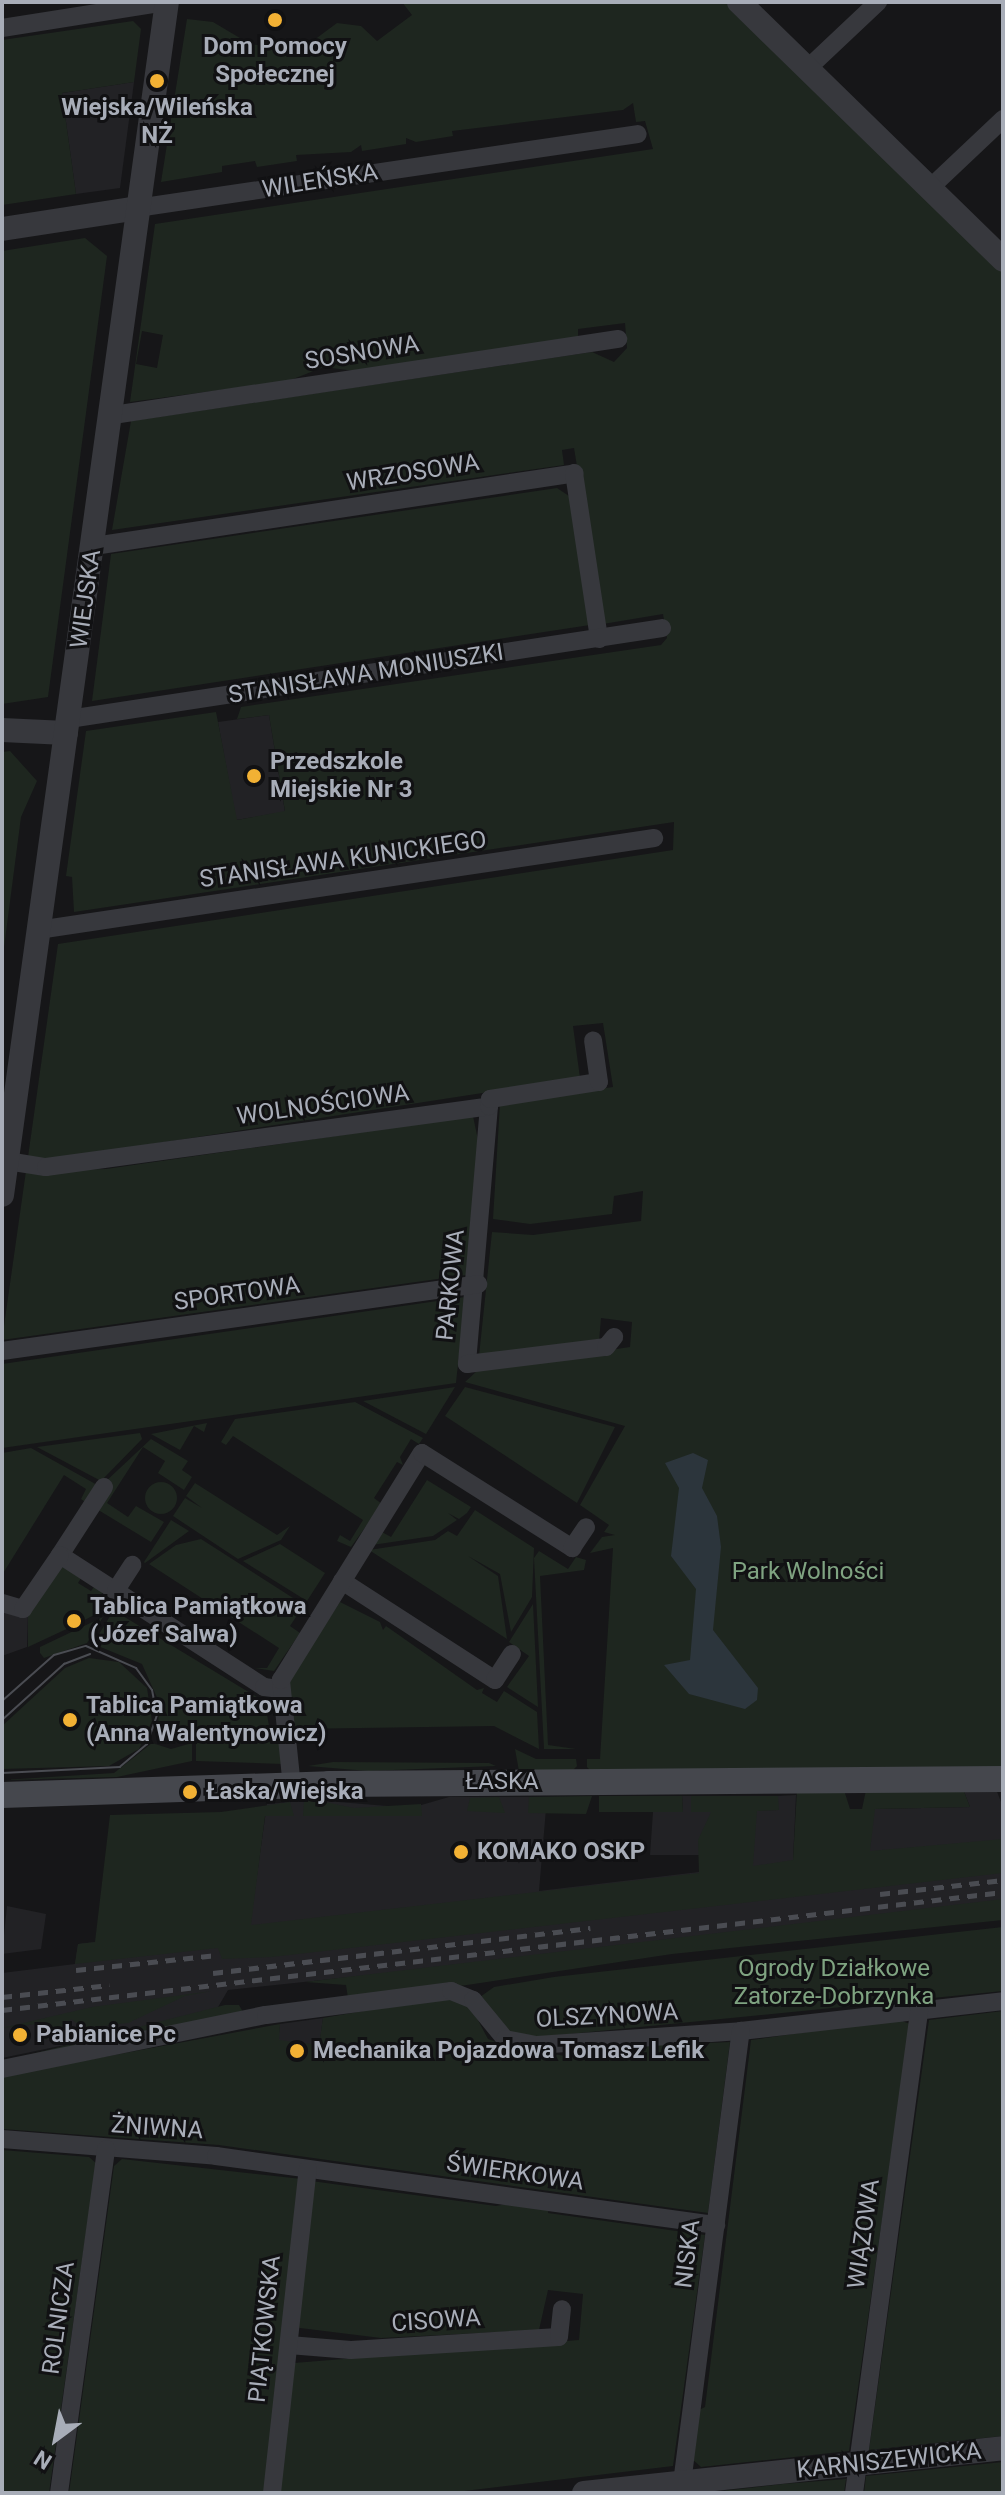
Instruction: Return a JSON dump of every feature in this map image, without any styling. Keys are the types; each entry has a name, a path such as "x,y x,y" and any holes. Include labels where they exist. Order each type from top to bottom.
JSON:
{"main road":[{"name":"ŁASKA","path":"2,1795 292,1787 1003,1779"}],"street":[{"path":"2,28 167,2"},
{"name":"WIEJSKA","path":"2,1195 6,1147 113,415 137,208 167,2"},
{"path":"739,2 1003,260"},
{"path":"807,69 878,2"},
{"path":"929,189 1003,119"},
{"name":"WILEŃSKA","path":"2,229 638,134"},
{"name":"SOSNOWA","path":"113,415 618,339"},
{"name":"WRZOSOWA","path":"94,546 574,473 599,639"},
{"name":"STANISŁAWA MONIUSZKI","path":"2,730 68,726 662,628"},
{"name":"STANISŁAWA KUNICKIEGO","path":"38,930 654,838"},
{"name":"WOLNOŚCIOWA","path":"6,1147 46,1167 489,1106 490,1099 599,1082 593,1040"},
{"name":"PARKOWA","path":"489,1106 478,1284 467,1364 606,1347 614,1337"},
{"name":"SPORTOWA","path":"2,1351 478,1284"},
{"path":"292,1787 281,1689 342,1581 422,1453 572,1548 586,1527"},
{"path":"2,1603 23,1609 104,1487"},
{"path":"60,1555 264,1687 281,1689"},
{"path":"116,1590 132,1565"},
{"path":"342,1581 495,1680 512,1654"},
{"name":"OLSZYNOWA","path":"2,2069 266,2015 451,1991 473,2000 493,2030 517,2043 741,2031 1003,2001"},
{"name":"WIĄZOWA","path":"854,2493 919,2011"},
{"name":"NISKA","path":"680,2486 741,2031"},
{"name":"ŻNIWNA","path":"2,2139 308,2169"},
{"name":"ROLNICZA","path":"59,2493 106,2149"},
{"name":"ŚWIERKOWA","path":"308,2169 716,2225"},
{"name":"PIĄTKOWSKA","path":"272,2493 308,2169"},
{"name":"CISOWA","path":"289,2345 351,2350 559,2337 562,2309"},
{"name":"KARNISZEWICKA","path":"584,2493 680,2486 1003,2448"}],"shaded area":[{"path":"134,82 120,188 76,194 62,93"},
{"name":"Przedszkole Miejskie Nr 3","path":"269,715 285,812 236,820 218,722"},
{"path":"693,1453 708,1460 702,1488 717,1516 721,1547 713,1630 758,1688 757,1700 745,1709 689,1694 664,1665 690,1660 696,1589 671,1556 679,1488 665,1463"},
{"path":"2,1607 28,1611 27,1647 2,1656"},
{"path":"963,1789 996,1789 1003,1807 1003,1908 228,1990 214,2014 2,2058 2,1973 75,1964 78,1944 250,1925 267,1804 315,1800 411,1808 449,1797 547,1797 539,1891 699,1872 699,1855 650,1855 653,1812 683,1812 682,1796 691,1796 692,1812 778,1810 778,1796 796,1795 793,1860 875,1809 970,1807"},
{"path":"7,1906 46,1914 41,1949 2,1954"},
{"path":"323,2018 317,2064 276,2059 280,2024"}],"green space":[{"name":"Park Wolności","path":"402,2 725,2 1003,272 1003,1768 592,1772 587,1767 587,1759 600,1759 613,1548 590,1553 602,1537 615,1535 604,1532 609,1525 580,1505 625,1426 465,1382 478,1370 630,1347 632,1322 601,1318 599,1342 479,1356 492,1232 533,1235 641,1221 643,1191 614,1196 612,1214 530,1224 493,1219 500,1103 613,1087 603,1023 573,1026 580,1078 48,1160 28,1157 58,944 673,850 674,822 74,912 72,877 66,876 86,731 216,712 237,820 285,811 269,715 237,719 241,707 661,645 667,638 663,614 603,624 574,448 562,450 564,465 112,530 131,421 592,352 614,362 627,348 625,323 578,329 578,337 355,371 324,367 288,381 130,402 155,224 653,149 645,121 636,122 633,103 623,110 452,131 453,136 416,142 406,138 406,144 362,151 361,145 351,152 296,155 297,161 257,167 255,161 222,166 222,172 161,182 187,19 213,22 250,44 285,49 310,43 337,23 361,26 377,41 412,15","holes":["142,331 163,335 157,368 136,364"]},
{"path":"133,21 141,29 134,82 62,93 76,194 2,205 2,40"},
{"path":"85,238 107,256 48,697 2,704 2,251"},
{"path":"557,488 569,496 590,625 92,701 111,554"},
{"path":"10,751 37,781 21,817 2,963 2,752"},
{"path":"473,1116 478,1140 466,1275 2,1340 26,1171 106,1169"},
{"path":"465,1297 456,1383 2,1448 2,1364"},
{"path":"455,1387 426,1434 363,1401"},
{"path":"465,1387 615,1427 577,1503 445,1416"},
{"path":"355,1402 423,1438 419,1444 411,1439 400,1457 403,1465 397,1462 374,1498 382,1504 351,1547 337,1541 340,1535 350,1541 363,1520 233,1436 226,1445 221,1442 235,1419"},
{"path":"207,1423 204,1432 194,1426 180,1450 151,1434"},
{"path":"140,1433 142,1439 101,1481 37,1447"},
{"path":"151,1439 188,1461 182,1470 192,1477 184,1490 158,1473 165,1461 143,1447 107,1503 128,1517 136,1506 164,1522 151,1542 95,1508 104,1483"},
{"path":"31,1448 99,1486 88,1504 81,1499 86,1489 64,1475 2,1575 2,1453"},
{"path":"427,1480 471,1507 467,1513 459,1519 448,1513 457,1520 433,1536 372,1545 380,1531 391,1537"},
{"path":"161,1482 172,1487 177,1498 172,1509 161,1514 150,1509 145,1498 150,1487"},
{"path":"195,1483 277,1535 290,1526 281,1540 238,1559 173,1516 185,1498 202,1508 186,1496"},
{"path":"475,1510 534,1548 532,1597 511,1632 500,1574 468,1556 498,1576 507,1639 369,1550 435,1540 448,1531 457,1536"},
{"path":"171,1520 189,1531 145,1563 144,1562"},
{"path":"201,1539 304,1605 290,1626 300,1633 274,1671 255,1668 267,1668 279,1648 149,1564 176,1545"},
{"path":"280,1544 325,1573 307,1601 243,1561"},
{"path":"539,1551 568,1569 576,1557 586,1560 584,1570 540,1576 548,1745 576,1749 544,1749 534,1558"},
{"path":"60,1561 84,1573 78,1583 91,1591 97,1583 105,1588 99,1598 111,1606 79,1623 74,1618 73,1626 28,1647 28,1611"},
{"path":"121,1598 118,1613 265,1702 269,1726 281,1729 174,1736 158,1730 159,1702 142,1664 93,1644"},
{"path":"340,1602 380,1622 383,1630 386,1626 477,1690 484,1688 482,1693 497,1702 504,1691 537,1712 539,1749 494,1726 293,1729 288,1680"},
{"path":"533,1604 538,1707 507,1687 529,1656 509,1642"},
{"path":"103,1617 87,1643 44,1658 40,1653 40,1647"},
{"path":"89,1658 119,1662 147,1688 152,1721 139,1749 109,1766 2,1769 2,1726 65,1668"},
{"path":"281,1742 282,1764 196,1761 196,1743"},
{"path":"152,1743 171,1749 192,1743 192,1761 117,1777 2,1780 114,1773"},
{"path":"515,1749 536,1759 576,1759 577,1766 571,1772 519,1771"},
{"path":"333,1762 489,1763 496,1766 368,1771 308,1766"},
{"path":"963,1789 970,1807 875,1809 870,1851 1003,1839 1003,1873 272,1957 222,1959 218,1948 75,1964 78,1944 95,1942 110,1815 221,1812 290,1802 294,1816 265,1816 251,1925 699,1873 698,1840 711,1812 691,1812 691,1796 778,1796 779,1810 757,1811 753,1866 793,1860 797,1790 844,1790 850,1809 862,1809 866,1790"},
{"path":"592,1796 586,1814 528,1813 529,1797"},
{"path":"599,1796 682,1796 683,1812 599,1812"},
{"path":"499,1797 505,1813 467,1811 470,1798"},
{"path":"315,1800 354,1808 421,1804 422,1816 303,1816 304,1801"},
{"path":"1003,1899 1003,1920 672,1954 467,1985 348,1998 346,1985 305,1982"},
{"name":"Ogrody Działkowe Zatorze-Dobrzynka","path":"1003,1927 1003,1991 519,2039 505,2032 480,1997 494,1987 554,1977"},
{"path":"212,1991 185,1996 128,2023 83,2028 71,2019 63,2033 41,2041 38,2024 2,2028 92,2007"},
{"path":"450,1996 472,2009 488,2039 512,2048 586,2059 588,2048 730,2042 708,2213 219,2145 2,2129 2,2076 280,2024 279,2040 319,2045 323,2018"},
{"path":"225,2005 239,2005 243,2012 28,2055"},
{"path":"1003,2011 1003,2436 869,2450 929,2020"},
{"path":"897,2019 910,2024 849,2451 701,2467 692,2459 699,2410 705,2407 751,2040"},
{"path":"2,2150 89,2157 96,2163 49,2493 2,2493"},
{"path":"122,2159 302,2179 264,2493 69,2493 114,2166"},
{"path":"311,2181 496,2206 551,2195 548,2213 705,2235 673,2466 448,2493 277,2493 294,2363 579,2340 583,2294 548,2290 539,2330 381,2338 292,2327"},
{"path":"1003,2462 1003,2493 864,2493 866,2476"},
{"path":"846,2479 844,2493 704,2493 783,2484"}],"tram line":[{"path":"2,1701 54,1655 86,1646 136,1668 152,1690 157,1715 147,1744 120,1767 2,1773"},
{"path":"2,1720 64,1664 90,1654"}],"railway":[{"path":"880,1894 1003,1880"},
{"path":"2,2010 1003,1892"},
{"path":"213,1973 590,1928"},
{"path":"76,1970 217,1955"},
{"path":"2,1997 109,1985"}],"place":[{"name":"Dom Pomocy Społecznej","path":"275,20"},
{"name":"Wiejska/Wileńska NŻ","path":"157,81"},
{"name":"Przedszkole Miejskie Nr 3","path":"254,776"},
{"name":"Tablica Pamiątkowa (Józef Salwa)","path":"74,1621"},
{"name":"Tablica Pamiątkowa (Anna Walentynowicz)","path":"70,1720"},
{"name":"Łaska/Wiejska","path":"190,1792"},
{"name":"KOMAKO OSKP","path":"461,1852"},
{"name":"Pabianice Pc","path":"20,2035"},
{"name":"Mechanika Pojazdowa Tomasz Lefik","path":"297,2051"}]}
